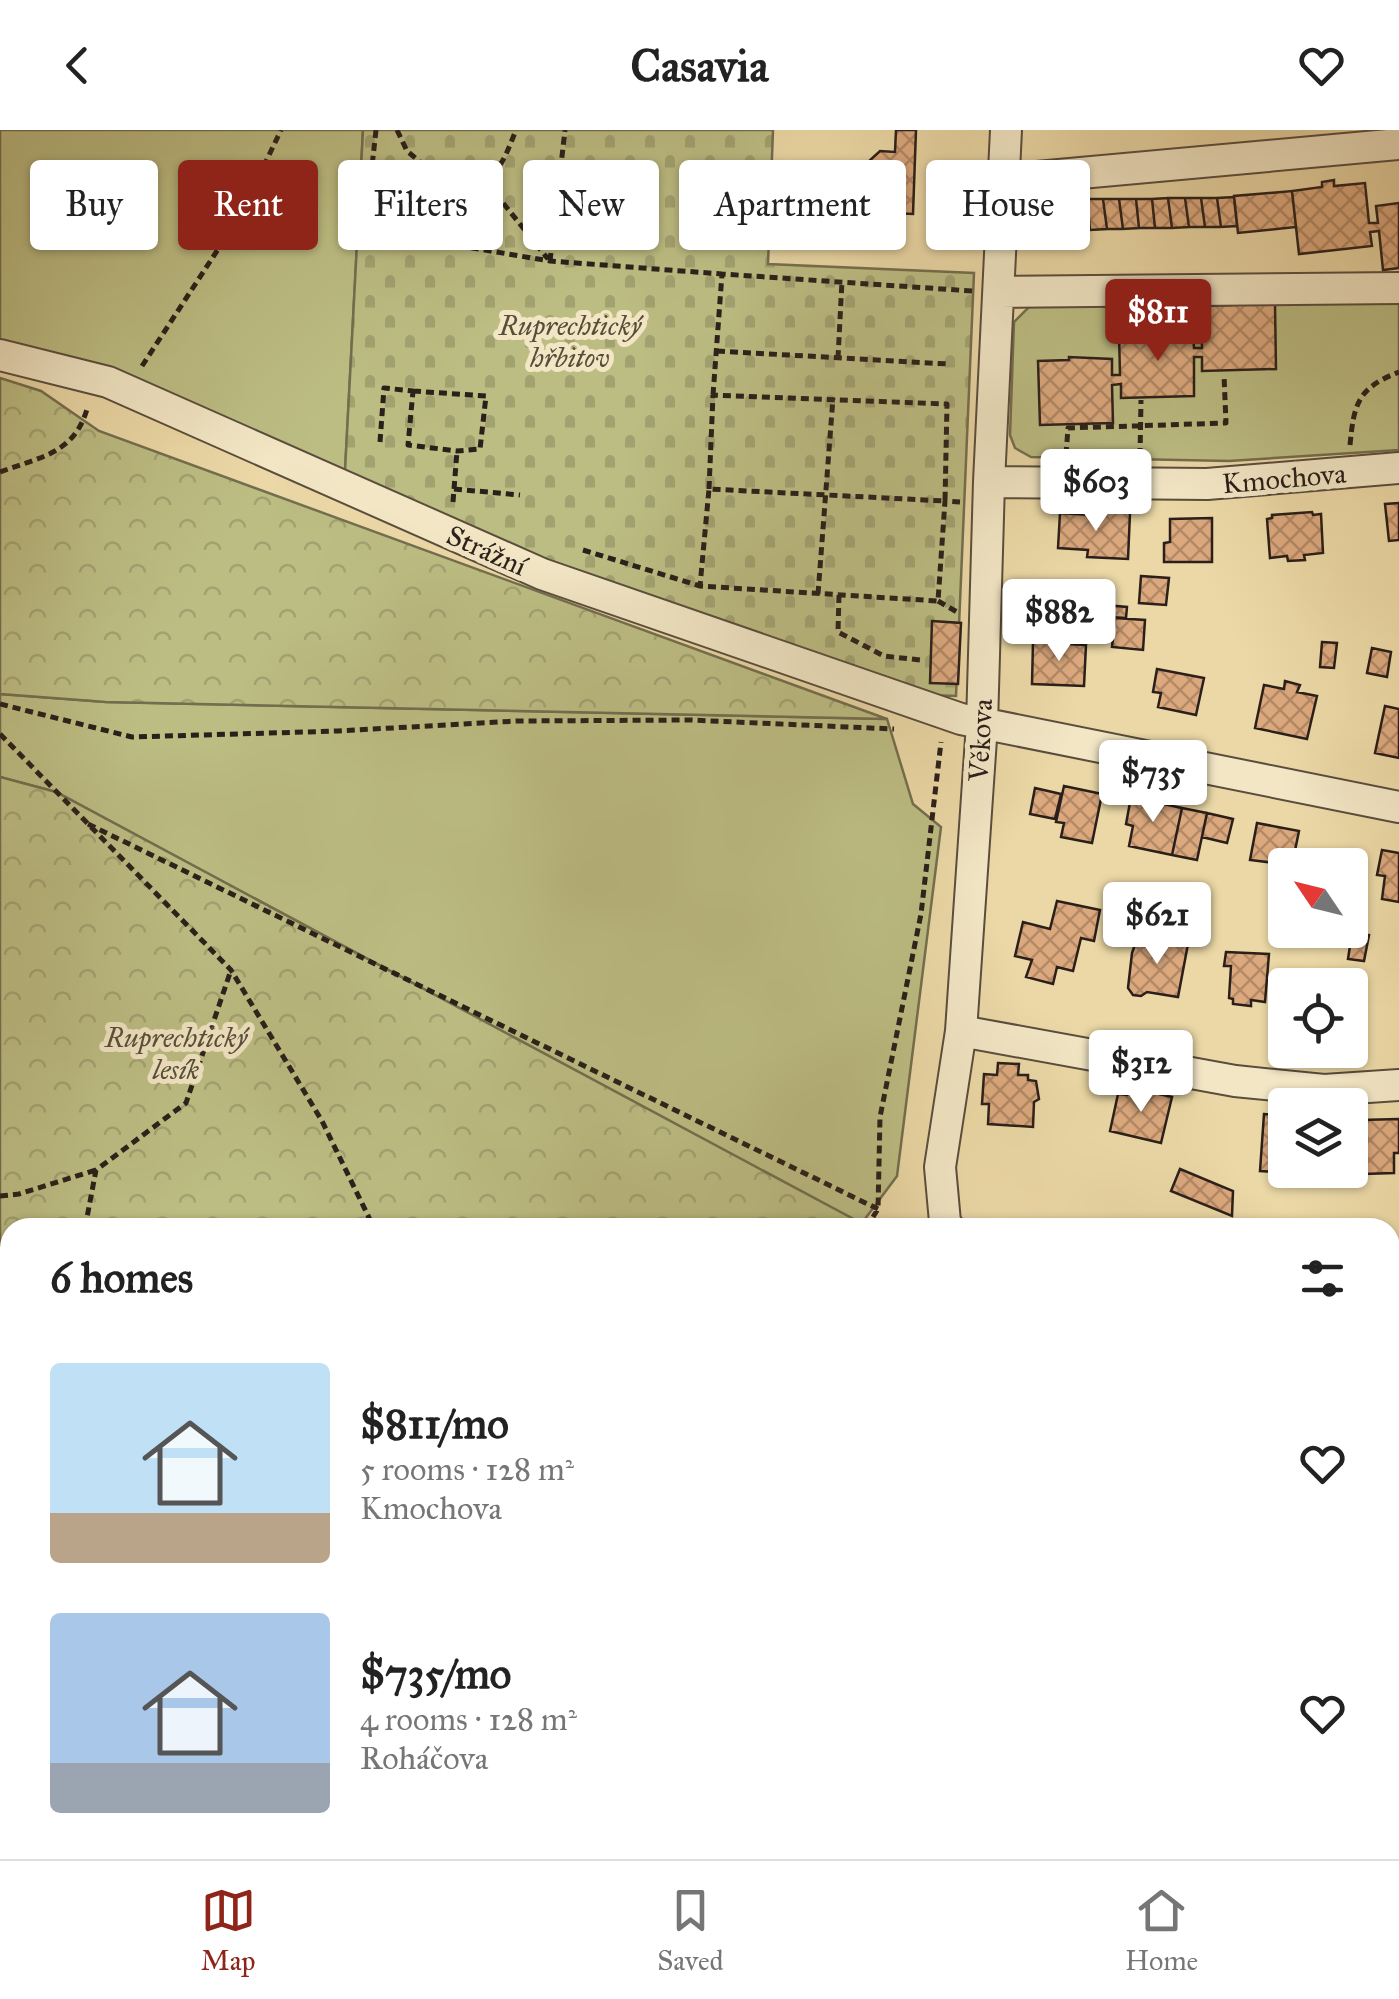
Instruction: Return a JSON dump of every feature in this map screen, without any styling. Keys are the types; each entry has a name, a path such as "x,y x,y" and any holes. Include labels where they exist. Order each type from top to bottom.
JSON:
{"street":[{"name":"Věkova","path":"1005,160 1006,130"},
{"path":"1090,172 1399,144"},
{"name":"Věkova","path":"945,1218 940,1167 961,1031 971,722 1002,250"},
{"path":"1000,292 1399,288"},
{"name":"Strážní","path":"0,356 38,362 128,390 542,574 971,722 1399,807"},
{"name":"Kmochova","path":"988,492 1064,483 1207,484 1399,468"},
{"path":"961,1031 1234,1081 1324,1090 1399,1085"}],"path":[{"path":"128,390 167,323 241,214 281,130"},
{"path":"373,160 376,130"},
{"path":"397,130 407,150 419,160"},
{"path":"502,160 516,130"},
{"path":"550,261 565,130"},
{"path":"503,203 550,261"},
{"path":"490,250 550,261 1000,292"},
{"path":"700,586 722,274"},
{"path":"838,358 842,281"},
{"path":"716,351 948,364"},
{"path":"1347,472 1354,406 1377,380 1399,372"},
{"path":"1064,483 1068,428 1226,423 1224,374"},
{"path":"380,442 384,388 486,396 480,450 408,444 413,391"},
{"path":"583,550 700,586 938,601 947,404 712,395"},
{"path":"818,594 833,398"},
{"path":"1139,484 1141,400"},
{"path":"0,472 64,448 81,430 87,409"},
{"path":"450,533 457,450"},
{"path":"454,489 520,495"},
{"path":"709,489 945,501 988,492"},
{"path":"839,595 838,632 884,656 920,660"},
{"path":"0,704 132,738 517,721 690,720 903,729"},
{"path":"872,1218 878,1209 880,1117 921,914 942,730 971,722"},
{"path":"0,734 231,970 322,1121 369,1218"},
{"path":"88,824 878,1209"},
{"path":"0,1196 19,1194 96,1170 186,1102 231,970"},
{"path":"87,1218 96,1170"}],"green space":[{"path":"0,130 363,130 361,160 338,160 338,250 357,250 345,471 0,341"},
{"name":"Ruprechtický hřbitov","path":"363,130 773,130 772,160 679,160 679,250 769,250 768,264 974,273 956,696 929,695 572,572 345,471 357,250 503,250 503,160 361,160"},
{"path":"1399,294 1399,450 1229,461 1031,457 1015,448 1010,435 1014,322 1032,304"},
{"path":"0,378 41,391 99,431 887,719 106,702 0,694"},
{"path":"0,694 106,702 887,719 913,804 941,827 897,1176 866,1218 850,1218 56,792 0,777"},
{"name":"Ruprechtický lesík","path":"0,777 56,792 852,1218 0,1218"}],"building":[{"path":"896,130 916,130 913,214 906,214 906,160 870,160 880,151 895,152"},
{"path":"1334,180 1334,186 1365,183 1369,223 1378,223 1376,206 1399,203 1399,268 1383,270 1379,231 1370,232 1372,246 1299,254 1292,191 1322,187 1322,182"},
{"path":"1292,191 1296,227 1238,233 1234,196"},
{"path":"1234,197 1237,226 1221,227 1217,198"},
{"path":"1168,198 1172,228 1155,228 1152,199"},
{"path":"1168,198 1185,198 1189,227 1172,228"},
{"path":"1185,198 1201,198 1205,227 1189,227"},
{"path":"1201,198 1217,198 1221,227 1205,227"},
{"path":"1090,199 1103,199 1107,229 1090,230"},
{"path":"1103,199 1119,199 1123,229 1107,229"},
{"path":"1119,199 1136,199 1139,228 1123,229"},
{"path":"1136,199 1152,199 1155,228 1139,228"},
{"path":"1232,302 1275,304 1276,369 1202,371 1202,357 1194,357 1194,396 1121,398 1121,384 1112,385 1113,423 1040,425 1038,361 1069,357 1112,359 1112,375 1120,375 1119,333 1150,329 1162,329 1162,333 1193,332 1194,348 1202,348 1201,306"},
{"path":"1399,503 1399,540 1389,541 1385,504"},
{"path":"1090,511 1130,513 1128,559 1087,557 1088,550 1058,548 1060,513 1090,515"},
{"path":"1321,514 1323,553 1304,555 1305,560 1270,558 1267,519 1272,515"},
{"path":"1212,518 1212,562 1164,562 1164,543 1170,542 1170,519"},
{"path":"1141,576 1169,578 1166,605 1139,603"},
{"path":"1093,604 1127,607 1126,618 1093,616"},
{"path":"1115,618 1145,620 1143,650 1112,647"},
{"path":"932,621 961,623 958,684 930,683"},
{"path":"1033,642 1086,645 1084,686 1032,684"},
{"path":"1322,642 1337,643 1334,668 1320,667"},
{"path":"1372,648 1391,652 1387,677 1367,673"},
{"path":"1157,669 1204,678 1196,715 1158,707 1161,693 1153,692"},
{"path":"1285,681 1300,685 1297,692 1317,696 1307,739 1255,728 1264,685 1284,689"},
{"path":"1385,706 1399,709 1399,758 1375,753"},
{"path":"1064,786 1102,794 1092,843 1061,837 1064,823 1056,822"},
{"path":"1035,788 1061,794 1055,819 1030,814"},
{"path":"1131,797 1182,808 1172,855 1129,846 1133,826 1126,824"},
{"path":"1182,808 1207,813 1197,860 1172,855"},
{"path":"1207,813 1233,819 1227,843 1202,837"},
{"path":"1257,823 1299,831 1296,848 1268,848 1268,862 1250,860"},
{"path":"1382,850 1399,853 1399,902 1382,899 1385,876 1377,875"},
{"path":"1057,901 1100,910 1094,941 1081,938 1073,971 1057,967 1053,984 1026,977 1032,960 1015,956 1023,922 1050,929"},
{"path":"1138,936 1188,944 1178,997 1147,992 1133,995 1128,988"},
{"path":"1350,948 1366,948 1364,961 1348,959"},
{"path":"1226,952 1269,954 1265,1002 1251,1000 1251,1006 1233,1004 1229,998 1231,966 1224,966"},
{"path":"998,1063 1019,1064 1018,1075 1028,1075 1028,1080 1036,1081 1039,1099 1034,1102 1033,1127 988,1124 989,1104 982,1104 984,1074 997,1075"},
{"path":"1129,1087 1172,1097 1161,1143 1110,1131 1118,1094 1127,1095"},
{"path":"1264,1114 1268,1114 1268,1172 1260,1171"},
{"path":"1399,1119 1399,1153 1394,1153 1394,1173 1368,1174 1368,1120"},
{"path":"1180,1169 1233,1191 1232,1216 1171,1191"}]}
